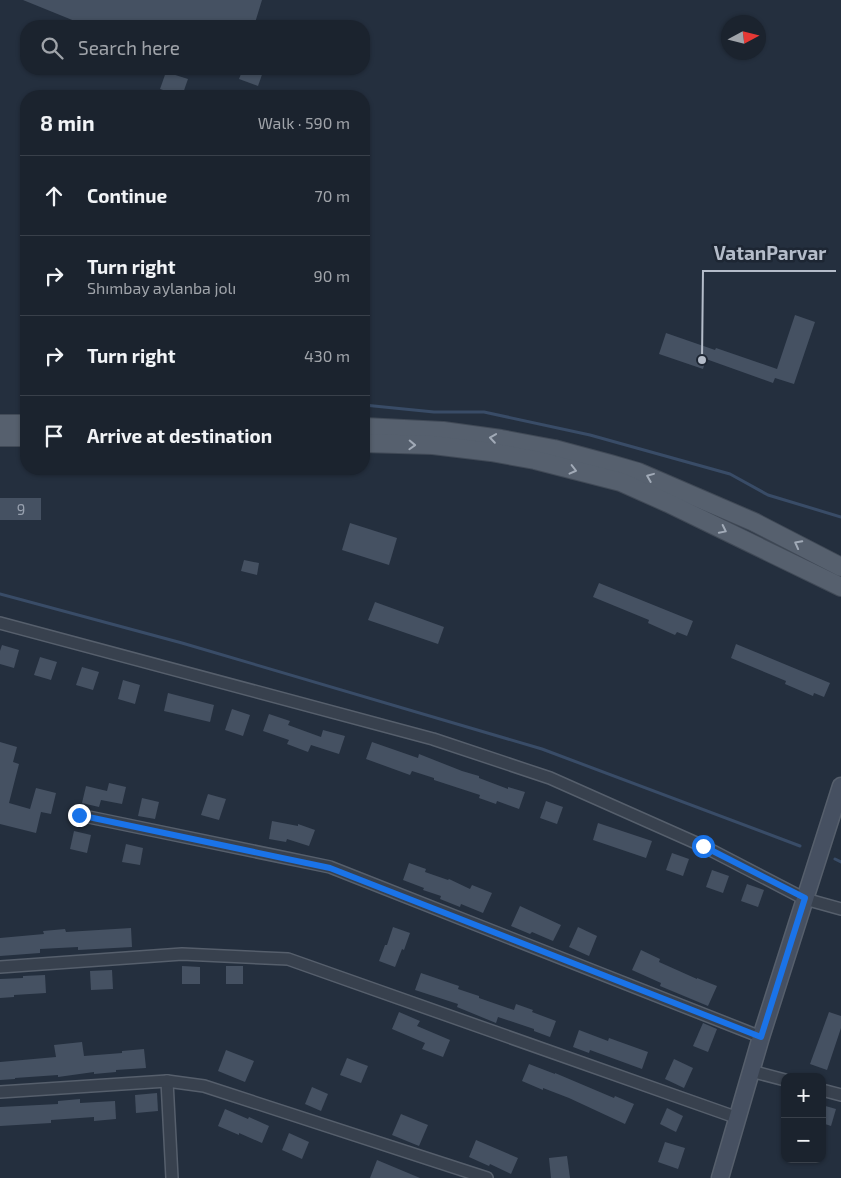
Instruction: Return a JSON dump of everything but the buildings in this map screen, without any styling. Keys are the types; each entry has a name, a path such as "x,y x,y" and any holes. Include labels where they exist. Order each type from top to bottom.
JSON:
{"main road":[{"path":"0,424 20,424"},
{"path":"370,427 443,431 501,439 554,449 638,472 754,522 841,567"},
{"path":"0,437 20,437"},
{"path":"370,443 433,445 491,452 535,460 621,482 841,587"},
{"path":"720,1178 761,1037 841,786"}],"street":[{"path":"0,623 432,739 550,778 703,846 805,898 841,909"},
{"path":"79,815 330,868 761,1037"},
{"path":"0,967 182,954 288,959 738,1118"},
{"path":"751,1070 781,1079"},
{"path":"0,1092 167,1081 204,1086 488,1178"},
{"path":"167,1081 172,1178"},
{"path":"826,1091 841,1095"}],"waterway":[{"path":"370,406 434,412 484,412 590,435 730,474 768,495 841,517"},
{"path":"0,594 182,643 542,749 800,846"},
{"path":"835,859 841,862"}],"place":[{"name":"VatanParvar","path":"702,360"}],"route":[{"path":"79,815 330,868 761,1037 805,898 703,846"}]}
